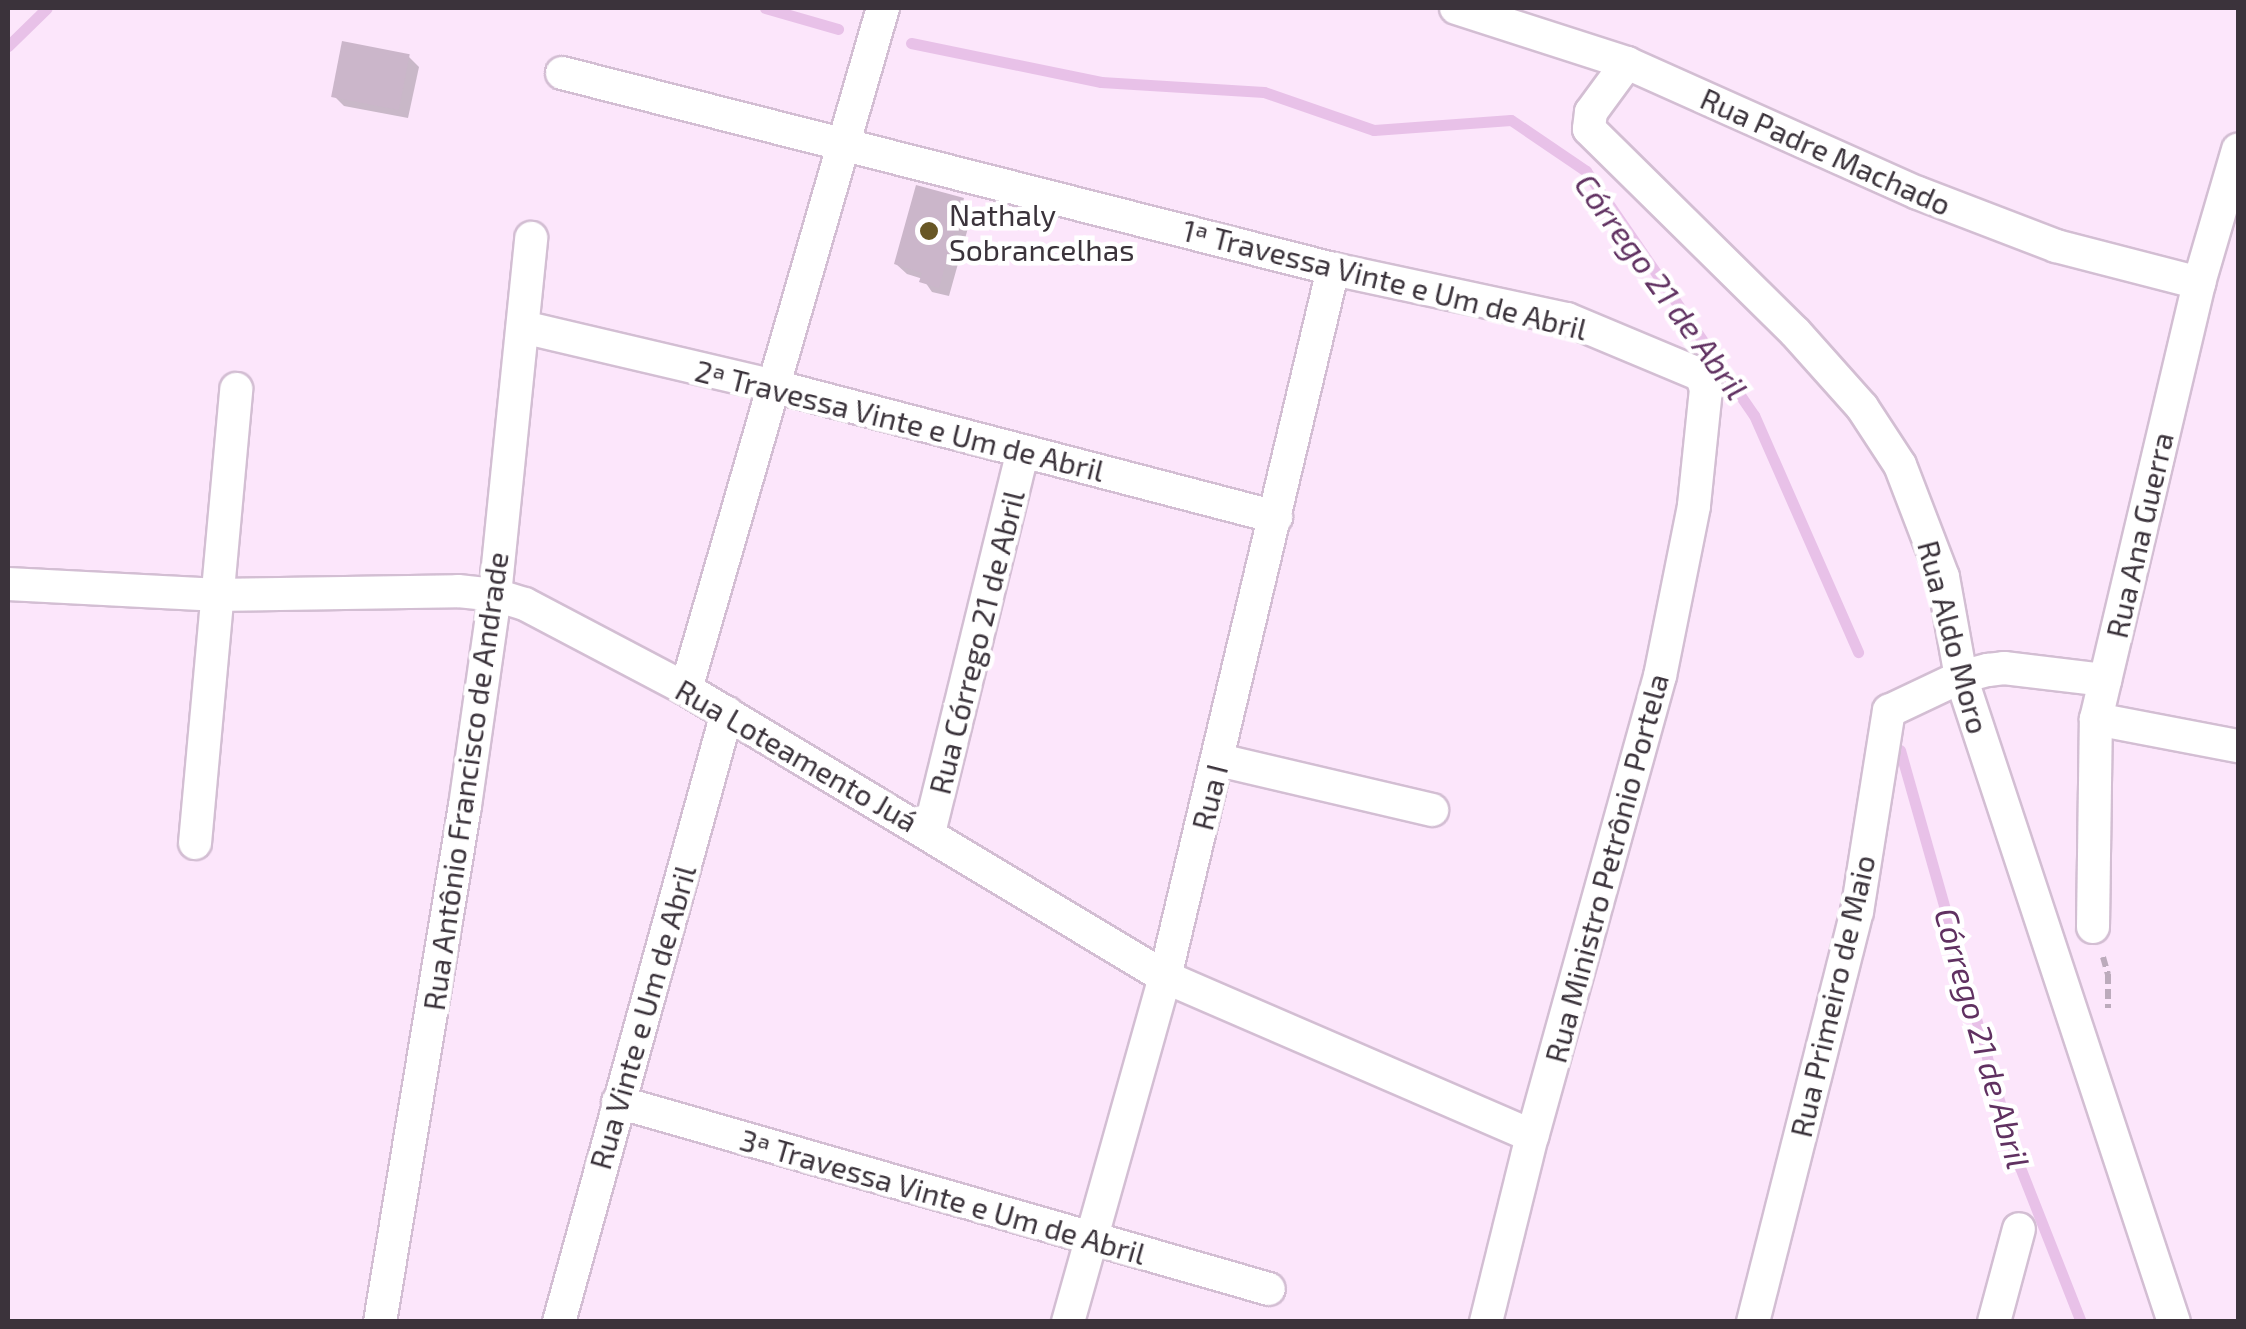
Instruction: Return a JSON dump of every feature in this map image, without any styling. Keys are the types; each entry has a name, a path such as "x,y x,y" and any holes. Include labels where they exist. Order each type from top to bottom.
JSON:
{"street":[{"path":"686,689 883,8"},
{"name":"Rua Padre Machado","path":"1456,8 1627,63 1953,206 2056,246 2199,282"},
{"name":"Rua Aldo Moro","path":"1627,63 1590,112 1589,129 1795,332 1862,407 1900,465 1943,577 1961,677 2174,1322"},
{"name":"1ª Travessa Vinte e Um de Abril","path":"562,73 1333,269 1567,319 1702,375 1706,389 1704,410"},
{"name":"Rua Ana Guerra","path":"2093,927 2096,719 2199,282 2238,150"},
{"name":"Rua Antônio Francisco de Andrade","path":"380,1322 465,806 495,595 531,238"},
{"name":"Rua I","path":"1068,1322 1165,977 1333,269"},
{"name":"2ª Travessa Vinte e Um de Abril","path":"523,327 774,386 1276,517"},
{"path":"195,843 236,389"},
{"name":"Rua Ministro Petrônio Portela","path":"1486,1322 1532,1136 1660,676 1686,554 1704,410"},
{"name":"Rua Córrego 21 de Abril","path":"929,833 1023,451"},
{"name":"Rua Loteamento Juá","path":"8,584 215,595 495,595 525,604 686,689 1165,977 1532,1136"},
{"name":"Rua Primeiro de Maio","path":"1753,1322 1857,912 1890,711 1961,677 2004,668 2105,680"},
{"name":"Rua Vinte e Um de Abril","path":"559,1322 727,713"},
{"path":"2096,719 2238,746"},
{"path":"1219,760 1432,810"},
{"name":"3ª Travessa Vinte e Um de Abril","path":"618,1102 1269,1289"},
{"path":"1994,1322 2019,1229"}],"building":[{"path":"342,41 410,54 399,110 331,97"},
{"name":"Nathaly Sobrancelhas","path":"916,185 964,198 939,288 919,282 922,273 894,264"}],"waterway":[{"name":"Córrego 21 de Abril","path":"8,46 47,8"},
{"name":"Córrego 21 de Abril","path":"765,8 838,29"},
{"name":"Córrego 21 de Abril","path":"911,43 1101,82 1264,92 1374,130 1511,120 1586,171 1754,415 1858,652"},
{"name":"Córrego 21 de Abril","path":"1900,750 2014,1152 2081,1322"}],"place":[{"name":"Nathaly Sobrancelhas","path":"929,231"}]}
